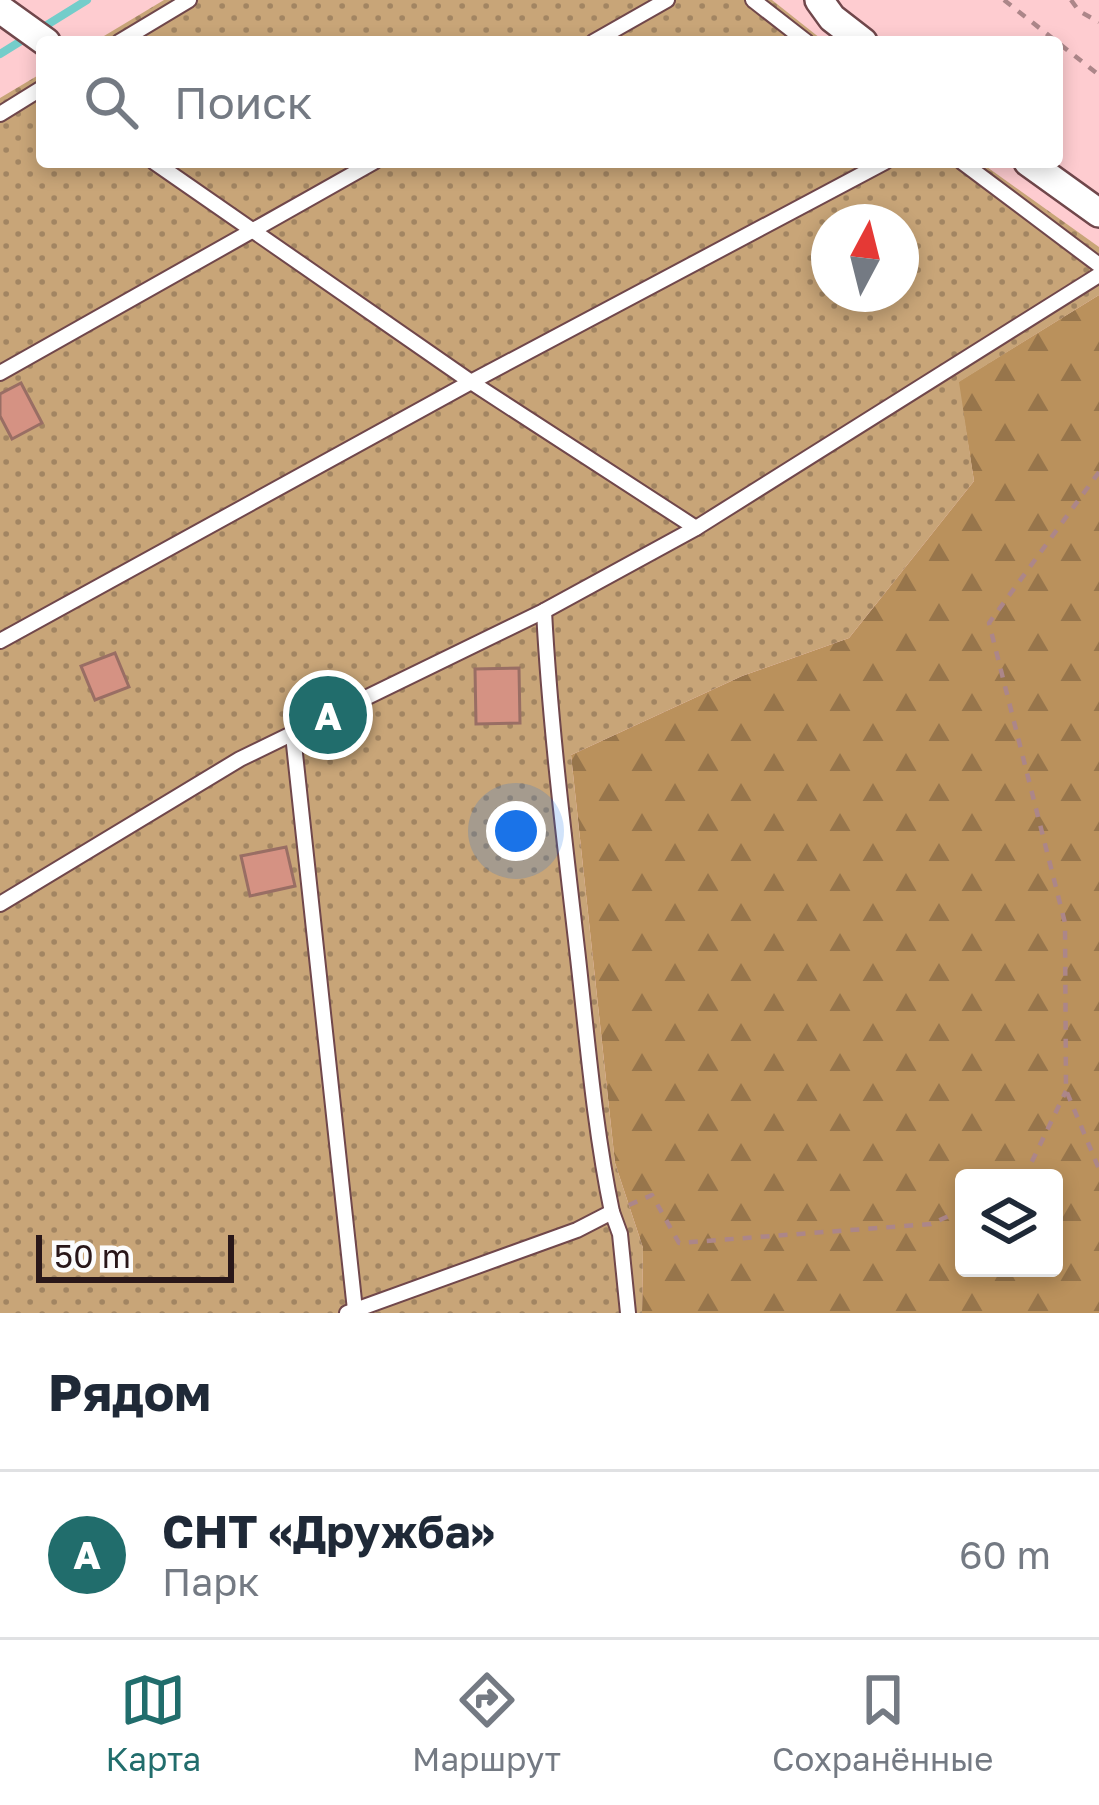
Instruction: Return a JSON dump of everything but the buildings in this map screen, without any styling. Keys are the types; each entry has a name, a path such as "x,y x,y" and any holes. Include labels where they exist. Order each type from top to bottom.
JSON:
{"street":[{"path":"818,0 855,36"},
{"path":"0,9 38,36"},
{"path":"1036,168 1099,213"}],"lane":[{"path":"128,36 189,0"},
{"path":"604,36 668,0"},
{"path":"753,0 799,36"},
{"path":"0,114 36,92"},
{"path":"162,168 471,382 696,528"},
{"path":"0,373 363,168"},
{"path":"0,641 874,168"},
{"path":"970,168 1099,265"},
{"path":"0,904 240,759 544,611 696,528 1099,274"},
{"path":"544,611 548,699 600,1147 620,1234 628,1313"},
{"path":"293,735 351,1311 578,1230 612,1212"}],"path":[{"path":"1004,0 1050,36"},
{"path":"1071,0 1079,11 1099,22"},
{"path":"1063,46 1099,74"},
{"path":"1099,472 989,623 1065,923 1066,1090 1099,1169"},
{"path":"1028,1169 1066,1090"},
{"path":"612,1212 652,1195 679,1243 932,1224 955,1213"}],"green space":[{"path":"1099,295 1099,1313 642,1313 643,1248 615,1163 571,755 742,676 849,638 974,481 958,382"}],"shaded area":[{"path":"164,0 772,0 817,36 104,36"},
{"path":"36,77 36,168 988,168 1099,247 1099,295 959,382 974,481 849,638 742,676 571,755 615,1163 643,1248 642,1313 0,1313 0,98"}],"waterway":[{"path":"0,54 87,0"}],"place":[{"name":"СНТ «Дружба»","path":"328,715"}]}
